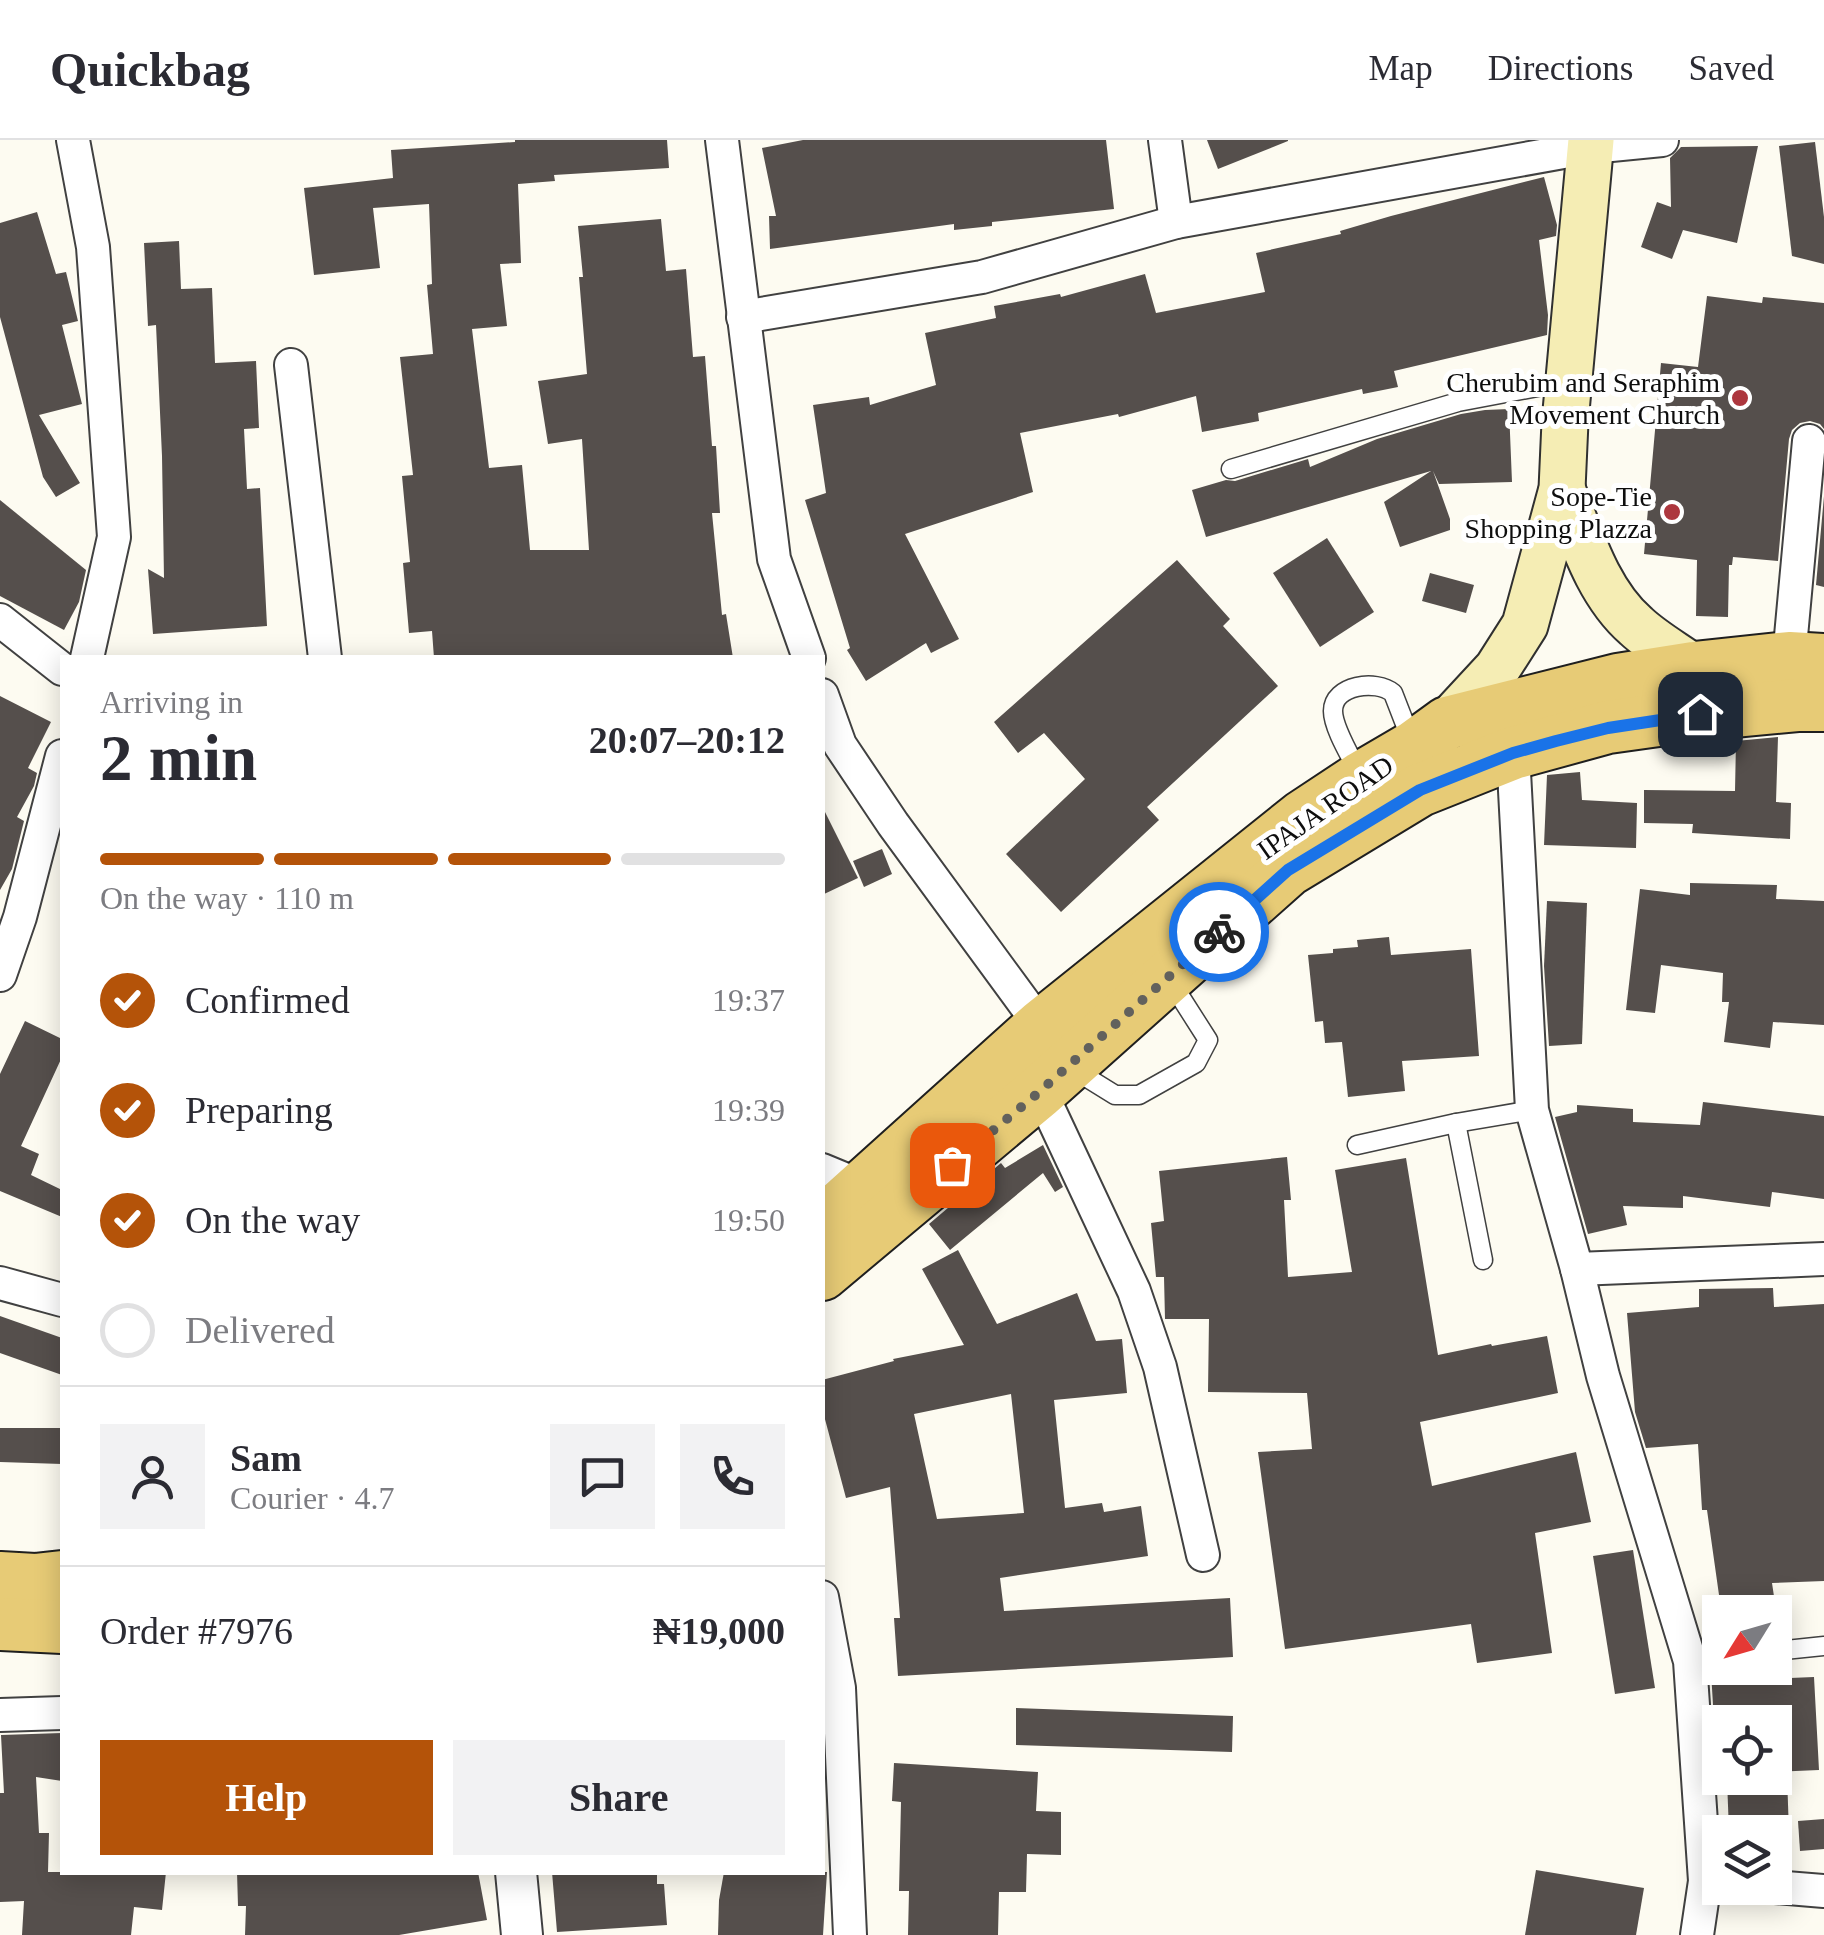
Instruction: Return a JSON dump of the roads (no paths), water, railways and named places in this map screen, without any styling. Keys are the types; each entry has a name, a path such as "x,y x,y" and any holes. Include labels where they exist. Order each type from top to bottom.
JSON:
{"main road":[{"path":"1431,735 1496,669 1524,626 1562,489 1591,143"},
{"path":"1562,489 1613,601 1636,626 1694,668"},
{"name":"IPAJA ROAD","path":"827,1263 1049,1062 1302,816 1361,778 1431,735 1618,680 1694,668 1806,659"},
{"name":"IPAJA ROAD","path":"827,1263 843,1179 1049,1062 1168,977 1288,870 1420,790 1513,753 1608,728 1700,714 1824,706"},
{"path":"0,1578 60,1577"},
{"path":"0,1624 60,1627"}],"street":[{"path":"73,140 93,247 114,536 89,655"},
{"path":"722,140 774,560 808,655"},
{"path":"1166,140 1176,222"},
{"path":"743,317 982,277 1176,222 1591,143 1662,140"},
{"path":"291,364 326,655"},
{"path":"1806,659 1809,442"},
{"path":"0,620 60,667"},
{"path":"825,712 831,746 893,824 1049,1062 1050,1112 1134,1291 1160,1367 1203,1555"},
{"path":"1513,753 1532,1110 1609,1396 1702,1651"},
{"path":"0,976 10,911 54,820 60,772"},
{"path":"1576,1269 1824,1259"},
{"path":"0,1282 60,1300"},
{"path":"825,1613 839,1688 850,1935"},
{"path":"1706,1685 1710,1815"},
{"path":"0,1715 60,1712"},
{"path":"516,1875 522,1935"},
{"path":"1792,1887 1824,1890"},
{"path":"1697,1935 1705,1905"}],"lane":[{"path":"1231,469 1458,402 1569,381"},
{"path":"1361,778 1333,714 1342,695 1362,686 1388,689 1431,735"},
{"path":"1049,1062 1114,1094 1138,1095 1196,1063 1208,1040 1168,977"},
{"path":"1357,1145 1532,1110"},
{"path":"1456,1124 1484,1260"},
{"path":"1792,1649 1824,1646"}],"place":[{"name":"Cherubim and Seraphim Movement Church","path":"1740,398"},
{"name":"Sope-Tie Shopping Plazza","path":"1672,512"}]}
